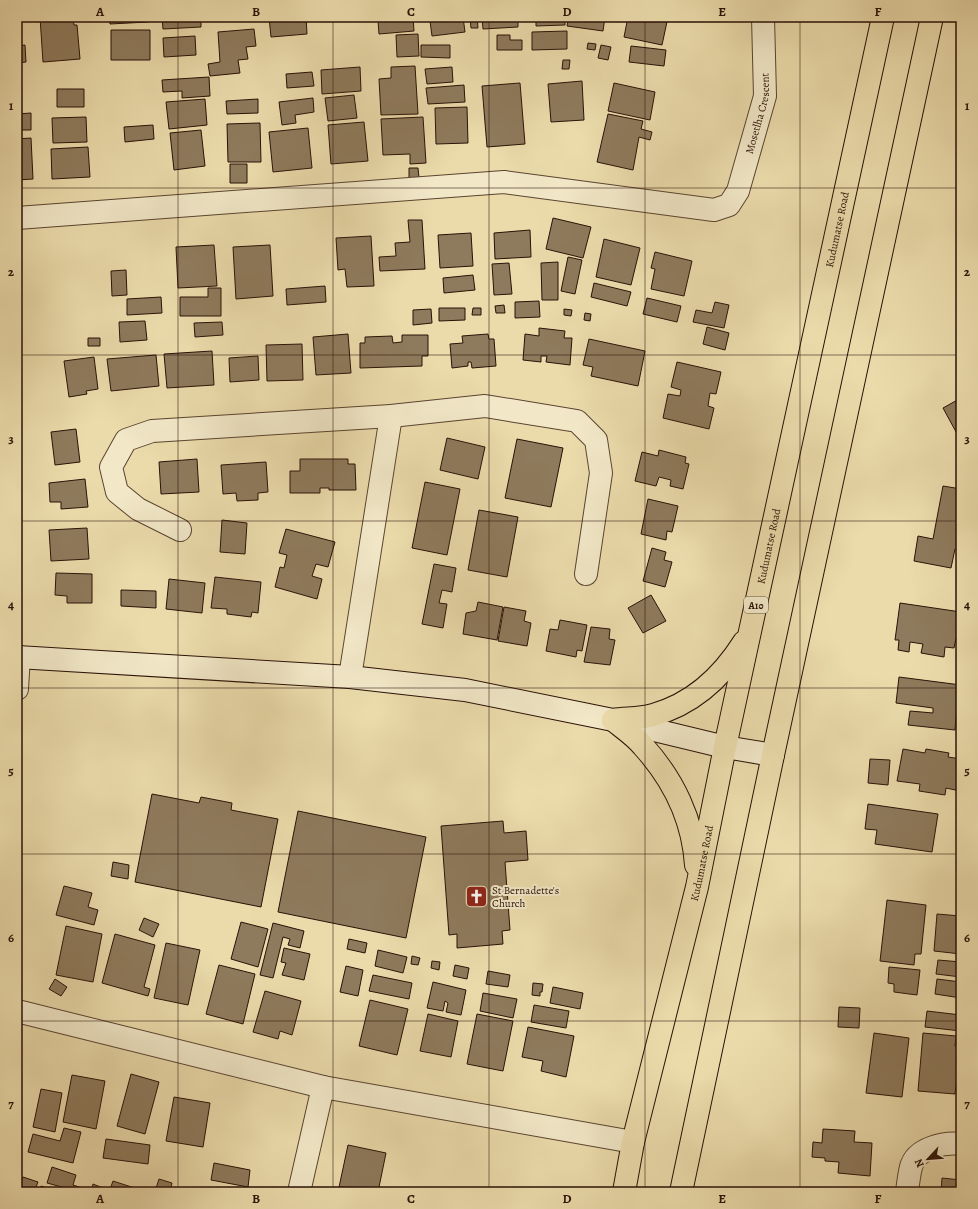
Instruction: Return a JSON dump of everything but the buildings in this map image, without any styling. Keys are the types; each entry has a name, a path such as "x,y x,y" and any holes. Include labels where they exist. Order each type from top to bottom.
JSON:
{"main road":[{"name":"Kudumatse Road","path":"624,1192 633,1142 697,887 725,747 883,17"},
{"path":"681,1192 773,755 932,17"},
{"path":"613,720 652,716 683,704 710,685 734,658 751,632"},
{"path":"613,720 642,745 667,776 685,810 695,848 697,887"}],"street":[{"name":"Mosetlha Crescent","path":"17,218 504,182 714,210 729,205 738,191 765,96 763,17"},
{"path":"180,530 138,509 117,492 111,466 126,440 152,431 391,416 485,406 577,421 596,440 601,473 586,574"},
{"path":"350,677 391,416"},
{"path":"17,689 18,657 350,677 465,690 613,720 725,747 773,755"},
{"path":"17,1011 324,1087 633,1142"},
{"path":"299,1192 324,1087"},
{"path":"907,1192 911,1166 920,1154 938,1145 961,1144"}],"place":[{"name":"St Bernadette's Church","path":"477,896"}]}
